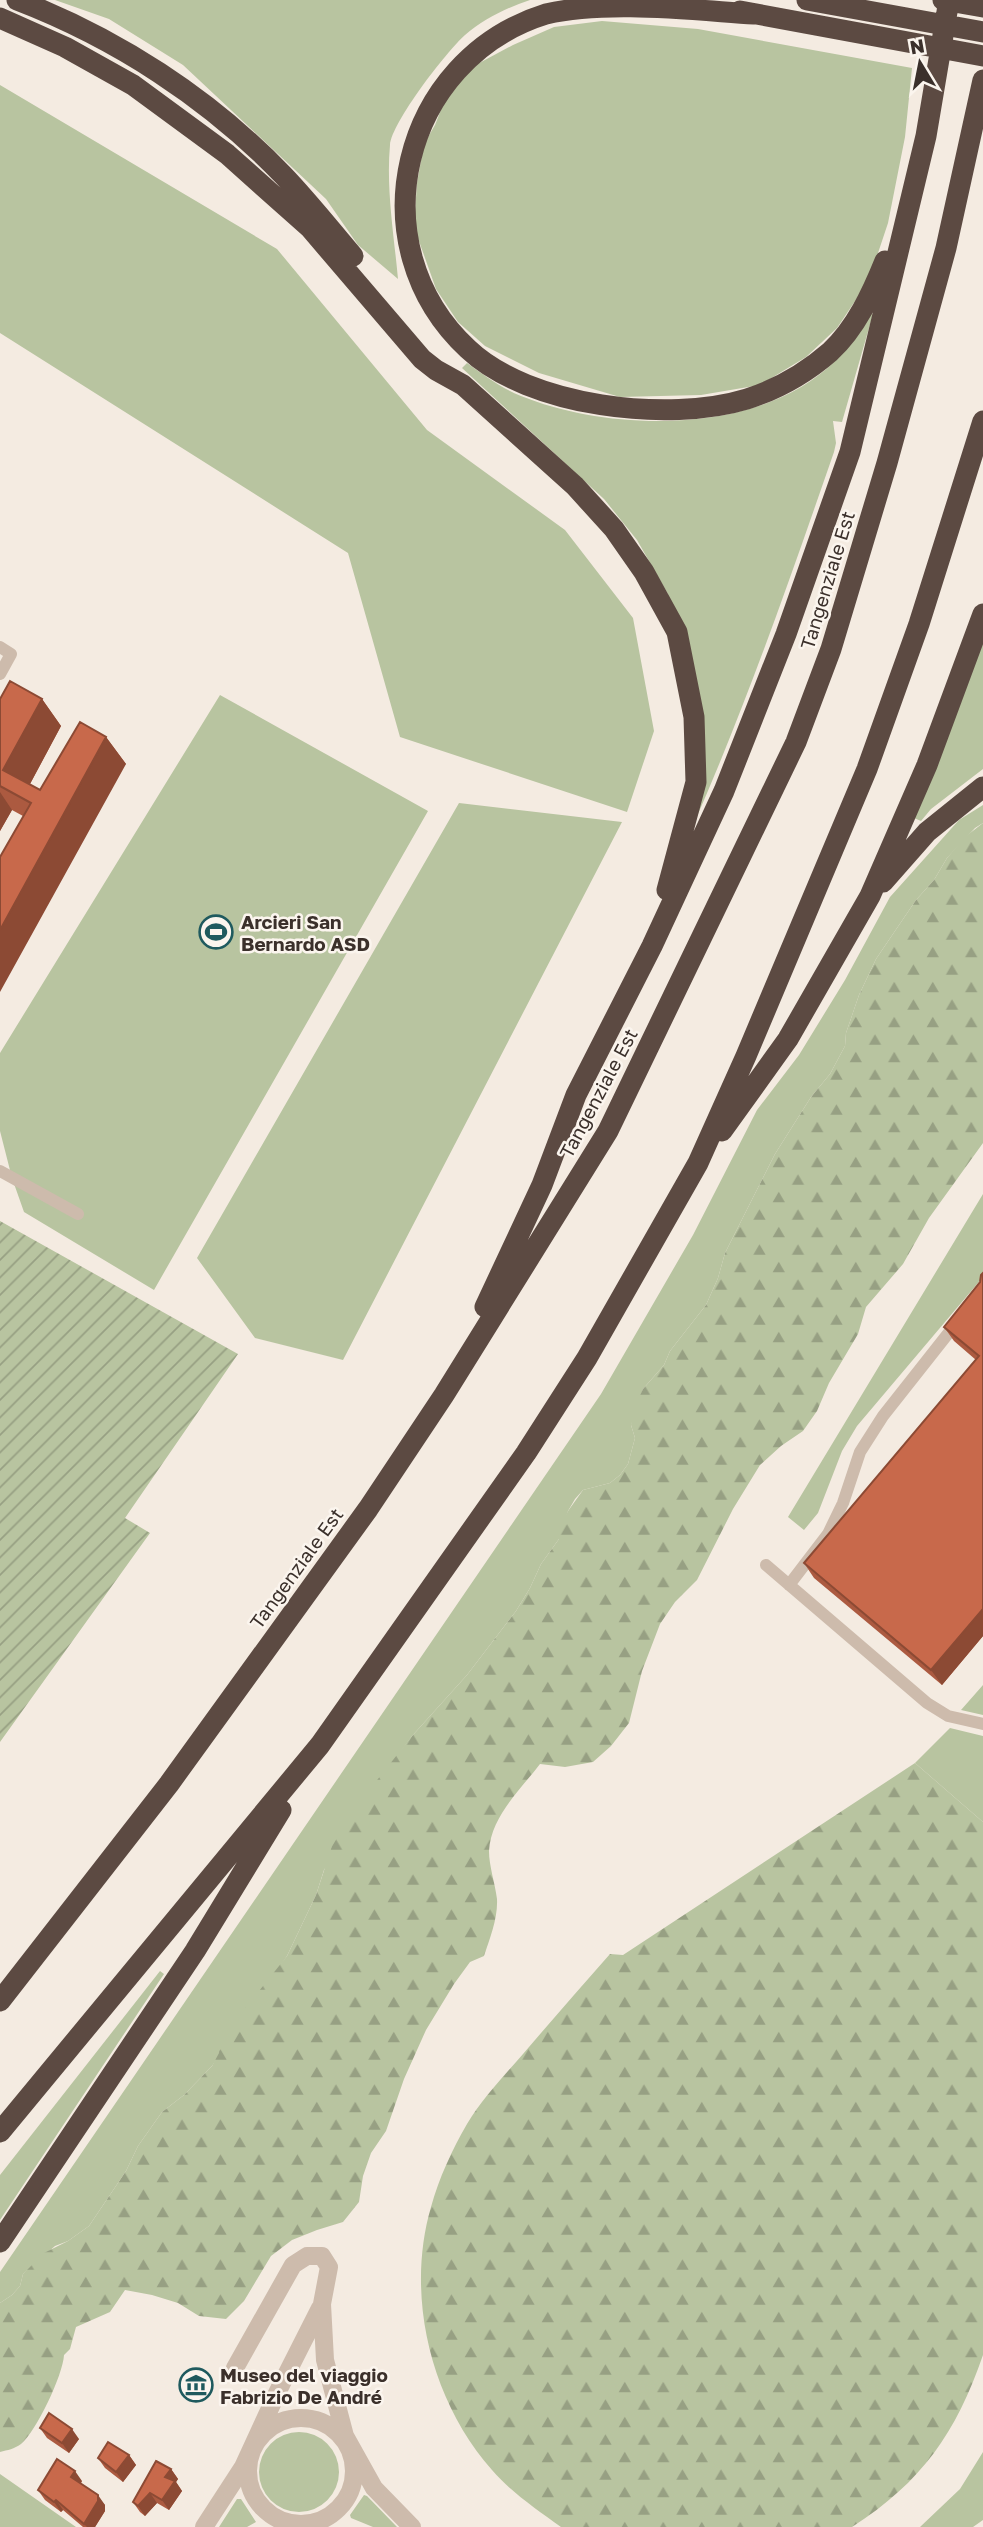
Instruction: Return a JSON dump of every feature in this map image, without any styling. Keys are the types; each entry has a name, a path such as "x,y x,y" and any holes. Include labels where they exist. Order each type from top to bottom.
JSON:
{"highway":[{"path":"17,0 88,31 135,58 188,94 246,140 312,206 416,334 463,385 575,486 614,530 643,572 677,632 694,717 696,782 652,946"},
{"path":"679,0 983,56"},
{"path":"807,0 983,32"},
{"path":"943,0 983,8"},
{"path":"444,1395 542,1185 576,1095 652,946 724,791 786,634 850,452 926,136 949,0"},
{"path":"754,14 641,5 577,7 522,22 477,51 456,71 433,104 416,139 407,168 405,227 410,254 431,303 448,328 468,350 516,382 563,397 606,405 680,409 714,406 769,391 795,378 833,349 861,312 888,253 907,187 926,136"},
{"path":"0,18 42,35 99,64 195,129 310,228 422,359 463,385"},
{"name":"Tangenziale Est","path":"0,2001 169,1784 368,1509 444,1395 608,1131 796,743 831,649 887,463 946,247 983,80"},
{"path":"0,2242 195,1951 320,1745 526,1453 587,1358 698,1163 867,769 919,624 983,421"},
{"path":"698,1163 788,1039 870,897 927,765 983,614"},
{"path":"870,897 927,832 983,787"},
{"path":"0,2132 320,1745"}],"street":[{"path":"235,2368 293,2265 307,2256 322,2256 329,2267 322,2304 328,2377 355,2470 353,2484 347,2499 328,2517 315,2523 281,2527"},
{"path":"322,2304 278,2391 254,2446 248,2472 252,2492 258,2502 276,2519 339,2527"},
{"path":"204,2527 262,2434 285,2420 300,2418 319,2421 340,2434 374,2488 412,2527"}],"lane":[{"path":"0,674 6,650"},
{"path":"0,1171 78,1214"},
{"path":"789,1585 828,1534 843,1503 860,1452 883,1416 967,1310"},
{"path":"766,1565 937,1711 983,1724"}],"green space":[{"path":"55,0 530,0 496,14 465,35 421,88 393,134 389,178 398,279 358,245 326,199 183,65 109,19"},
{"path":"602,21 698,29 912,68 905,137 888,223 869,280 837,328 806,357 760,385 701,395 620,397 539,373 485,346 458,322 436,289 414,227 417,183 424,144 446,97 470,68 513,45 554,27"},
{"path":"0,85 277,249 427,430 565,530 633,618 654,731 627,812 400,737 348,553 0,333"},
{"path":"870,313 873,314 842,422 833,421 836,443 834,452 751,684 695,821 701,771 668,594 637,540 604,499 462,368 467,363 514,393 558,408 598,417 641,421 685,420 727,414 768,403 804,385 840,356"},
{"path":"983,633 983,769 931,809 921,821 914,818"},
{"name":"Arcieri San Bernardo ASD","path":"220,695 428,811 154,1290 24,1212 0,1131 0,1053"},
{"path":"459,803 622,822 343,1360 255,1338 197,1258"},
{"path":"983,805 983,823 947,858 876,959 859,995 846,1033 845,1046 830,1074 811,1097 775,1154 725,1253 706,1305 670,1351 664,1365 643,1389 631,1425 635,1438 628,1464 610,1483 583,1490 575,1499 559,1539 541,1564 516,1611 467,1675 412,1736 385,1773 324,1870 316,1895 287,1956 212,2066 184,2095 162,2112 89,2226 68,2241 55,2246 23,2274 20,2286 0,2303 0,2272 601,1394 693,1235 757,1110 799,1055 845,980 890,897 959,820"},
{"path":"983,823 983,1143 929,1218 903,1264 866,1307 858,1334 829,1383 817,1411 803,1431 760,1465 733,1509 697,1580 675,1602 660,1624 642,1671 629,1723 611,1746 593,1762 565,1767 540,1764 501,1815 491,1838 489,1851 497,1906 484,1956 470,1962 426,2030 404,2079 386,2131 371,2153 363,2176 359,2202 343,2222 292,2240 271,2256 244,2301 226,2319 199,2316 178,2303 125,2290 110,2312 76,2327 54,2389 34,2428 21,2444 0,2452 0,2303 20,2286 23,2274 44,2253 89,2226 162,2112 184,2095 212,2066 219,2053 218,2042 287,1956 316,1895 332,1846 355,1808 412,1736 467,1675 516,1611 541,1564 559,1539 556,1535 568,1511 583,1490 610,1483 628,1464 635,1438 631,1425 632,1413 643,1389 664,1365 670,1351 706,1305 725,1253 775,1154 811,1097 830,1074 845,1046 846,1033 859,995 876,959 947,858 965,837"},
{"path":"983,1194 983,1277 857,1426 842,1451 818,1513 804,1530 788,1517"},
{"path":"0,1221 238,1354 125,1518 150,1533 0,1742"},
{"path":"983,1685 983,1715 961,1710"},
{"path":"950,1728 983,1736 983,1822 915,1763"},
{"path":"915,1763 983,1822 983,2355 961,2408 934,2453 917,2473 877,2510 852,2527 561,2527 507,2486 492,2470 471,2443 439,2380 429,2346 421,2276 431,2207 451,2154 486,2097 610,1954 623,1955"},
{"path":"160,1971 164,1974 0,2220 0,2175"},
{"path":"299,2432 314,2435 327,2444 336,2457 339,2472 336,2487 327,2500 314,2509 299,2512 284,2509 271,2500 262,2487 259,2472 262,2457 271,2444 284,2435"},
{"path":"983,2452 983,2520 973,2527 920,2527 960,2489"},
{"path":"0,2474 76,2527 0,2527"},
{"path":"364,2495 397,2527 373,2527 351,2518 350,2515"},
{"path":"237,2499 241,2499 256,2522 247,2527 219,2527"}],"building":[{"path":"10,681 42,699 3,770 40,790 80,722 106,737 0,930 0,857 31,803 0,786 0,699"},
{"path":"983,1273 983,1609 931,1670 804,1563 979,1356 944,1327 980,1282"},
{"path":"49,2413 72,2429 62,2443 40,2428"},
{"path":"108,2442 129,2455 116,2472 98,2458"},
{"path":"57,2459 75,2471 71,2477 98,2495 98,2501 84,2524 56,2500 54,2502 38,2490"},
{"path":"156,2461 171,2469 165,2477 175,2481 162,2500 150,2493 138,2506 133,2502"}],"place":[{"name":"Arcieri San Bernardo ASD","path":"216,932"},
{"name":"Museo del viaggio Fabrizio De André","path":"196,2385"}]}
